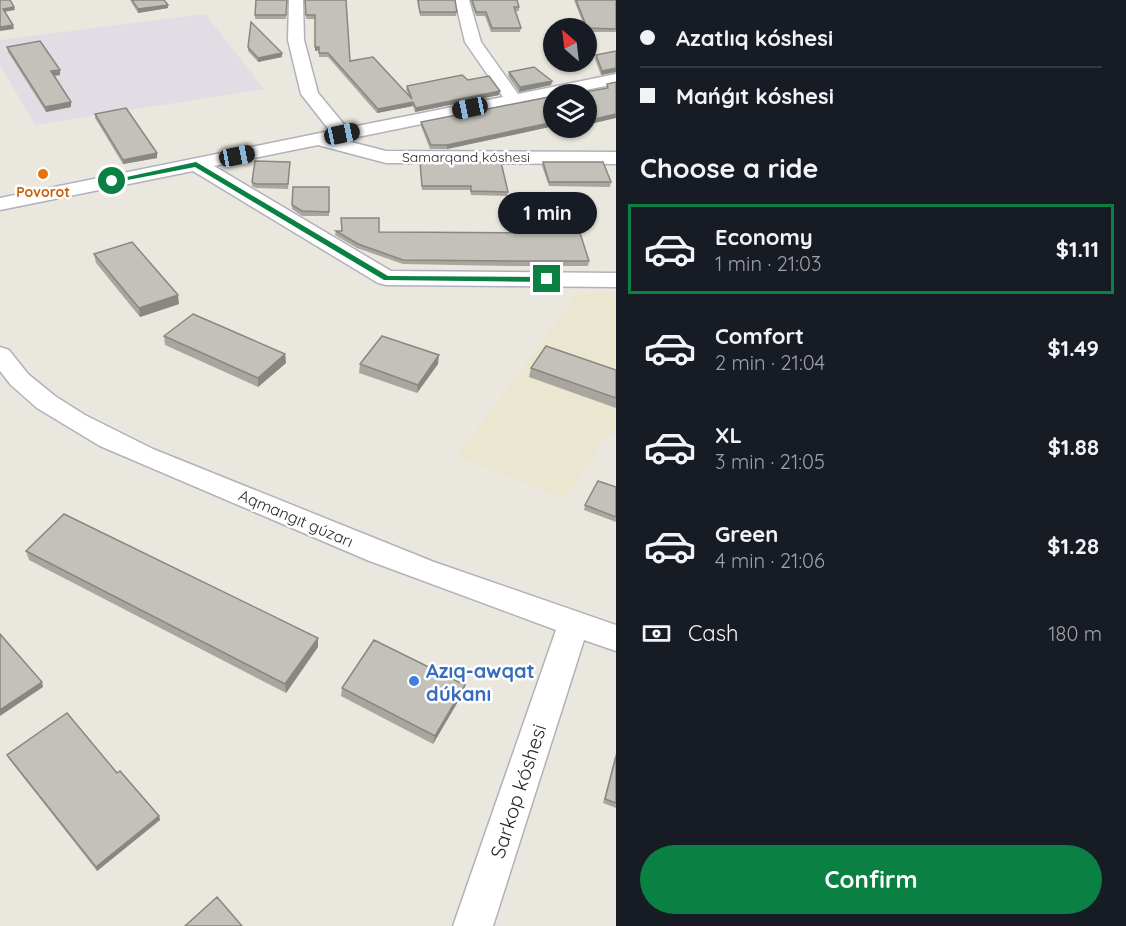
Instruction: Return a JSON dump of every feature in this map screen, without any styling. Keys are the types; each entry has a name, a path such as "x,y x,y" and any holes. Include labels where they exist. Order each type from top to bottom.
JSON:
{"street":[{"path":"296,0 296,40 310,94 342,134"},
{"path":"462,0 473,42 513,99"},
{"path":"0,204 616,79"},
{"name":"Samarqand kóshesi","path":"318,140 386,156 616,158"},
{"path":"196,164 386,278 616,280"},
{"name":"Aqmangıt gúzarı","path":"0,355 30,389 62,413 112,441 399,561 616,638"},
{"name":"Sarkop kóshesi","path":"473,926 574,623"}],"shaded area":[{"path":"205,14 264,89 35,125 0,65 0,40"},
{"path":"616,292 616,432 604,438 565,499 457,456 578,293"}],"building":[{"path":"0,0 10,0 14,7 3,9 13,25 0,27"},
{"path":"132,0 164,0 168,5 138,9"},
{"path":"256,0 287,0 286,15 255,15"},
{"path":"305,0 346,0 350,61 373,57 412,99 407,86 462,75 468,80 489,76 500,91 416,108 413,102 378,109 328,53 319,53 319,47 315,47 315,15 306,15"},
{"path":"418,0 455,0 457,12 420,12"},
{"path":"472,0 517,0 519,7 514,7 521,28 492,28 486,12 476,12"},
{"path":"576,0 616,0 616,29 597,28 597,18 583,18"},
{"path":"251,22 282,53 258,58 248,47"},
{"path":"40,41 60,70 51,71 71,102 45,107 7,47"},
{"path":"616,51 616,68 602,71 597,55"},
{"path":"534,67 552,81 520,87 509,72"},
{"path":"616,82 616,114 597,118 597,90 608,88 607,84"},
{"path":"543,98 543,124 447,145 431,145 421,122"},
{"path":"126,108 157,153 123,160 95,114"},
{"path":"255,161 290,162 288,184 252,182"},
{"path":"420,162 501,162 508,192 471,191 471,186 422,186"},
{"path":"543,162 603,162 611,182 549,182"},
{"path":"293,187 329,187 329,212 302,211 292,205"},
{"path":"341,218 379,218 379,232 580,233 589,261 403,260 358,244 336,231 342,231"},
{"path":"132,242 178,295 139,308 94,254"},
{"path":"193,314 285,354 258,378 164,336"},
{"path":"382,336 439,355 418,385 360,364"},
{"path":"546,346 616,370 616,398 531,368"},
{"path":"598,481 616,487 616,517 585,505"},
{"path":"64,514 318,638 285,684 26,551"},
{"path":"0,634 42,682 0,710"},
{"path":"374,640 465,685 435,736 342,688"},
{"path":"67,713 117,773 120,771 159,816 96,867 7,755"},
{"path":"616,756 616,803 605,799"},
{"path":"217,897 242,926 185,926"}],"place":[{"name":"Povorot","path":"43,174"},
{"name":"Azıq-awqat dúkanı","path":"414,681"}],"route":[{"path":"112,181 196,164 386,278 547,279"}]}
